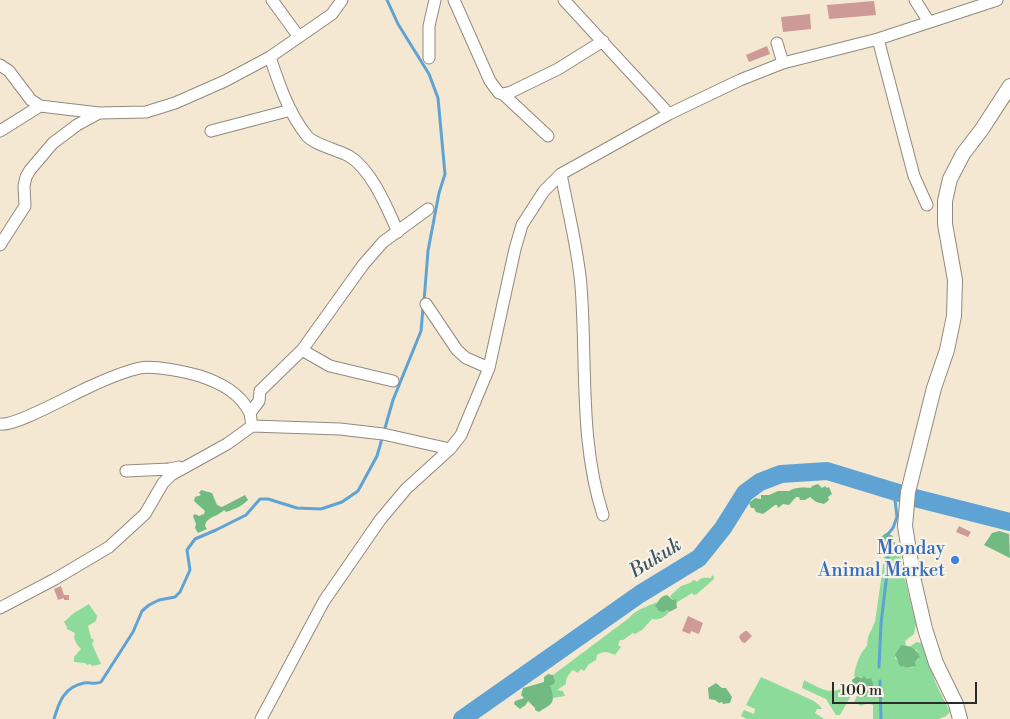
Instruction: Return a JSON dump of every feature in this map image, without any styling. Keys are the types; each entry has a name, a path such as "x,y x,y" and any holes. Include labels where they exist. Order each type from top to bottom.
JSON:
{"main road":[{"path":"960,719 956,704 936,663 925,629 916,591 905,526 908,492 954,316 955,280 945,224 945,200 950,179 963,154 1010,86"}],"street":[{"path":"272,0 299,37"},
{"path":"0,65 9,71 22,91 40,106 99,113 146,112 174,103 225,81 270,57 332,14 342,0"},
{"path":"429,58 429,26 435,0"},
{"path":"454,0 495,90 503,94 548,136"},
{"path":"564,0 669,114"},
{"path":"915,0 929,22"},
{"path":"261,719 324,601 380,520 406,489 450,449 461,435 489,368 522,225 532,206 561,174 669,114 740,80 783,63 878,39 997,0"},
{"path":"878,39 914,176 927,205"},
{"path":"503,94 558,69 603,41"},
{"path":"777,43 783,63"},
{"path":"270,57 279,84 291,110 308,137 350,157 364,171 385,202 398,232"},
{"path":"0,131 40,106"},
{"path":"211,131 291,110"},
{"path":"0,245 25,206 24,186 30,170 54,143 77,125 99,113"},
{"path":"561,174 581,284 583,371 587,433 596,494 603,515"},
{"path":"238,396 252,396 260,391 302,350 363,265 383,242 428,209"},
{"path":"426,304 457,350 466,358 489,368"},
{"path":"302,350 330,366 393,381"},
{"path":"0,424 18,421 89,387 142,367 154,367 194,374 217,381 238,396 245,404 250,413 252,426"},
{"path":"250,413 259,401 260,391"},
{"path":"0,608 110,547 145,514 170,475 226,444 252,426 340,429 383,434 450,449"},
{"path":"126,471 169,469 186,465"}],"green space":[{"path":"818,484 822,488 825,486 829,487 832,494 824,504 816,502 810,497 800,500 799,497 796,497 789,505 783,504 778,508 775,505 763,514 756,512 749,503 755,498 761,499 761,495 803,487 811,488"},
{"path":"201,490 212,493 217,505 222,507 245,495 248,500 242,505 226,512 224,510 208,520 205,526 207,529 198,533 193,516 195,514 199,516 204,514 205,511 194,501 195,497 201,495 199,493"},
{"path":"999,531 1009,534 1010,558 984,545 992,533"},
{"path":"886,533 893,536 896,548 900,552 888,554 878,548 877,540"},
{"path":"891,551 900,552 916,624 914,634 905,641 906,646 901,645 895,658 907,668 914,667 915,662 919,659 917,650 909,647 917,642 921,643 936,684 950,712 939,719 873,719 873,705 868,703 861,706 854,702 858,694 866,695 873,688 872,680 854,677 855,669 867,646 868,637 875,622 885,552 888,554"},
{"path":"712,575 714,579 697,594 694,595 692,593 676,603 670,596 681,586 694,580 697,582 703,578 711,578"},
{"path":"667,595 673,600 676,599 677,608 669,612 667,610 664,612 659,611 655,606 661,598"},
{"path":"657,602 656,608 669,612 661,618 652,619 642,630 620,640 618,645 621,647 615,655 602,652 597,655 596,660 589,664 584,671 581,669 578,673 573,670 566,684 557,690 563,691 565,696 553,698 548,687 555,679 553,675 635,612"},
{"path":"89,604 97,616 96,621 88,626 91,638 94,640 92,644 101,664 92,666 90,664 74,662 74,657 81,649 75,641 75,633 67,629 64,622"},
{"path":"901,645 917,651 920,657 915,662 916,666 901,667 898,663 895,655"},
{"path":"548,674 553,675 555,680 554,684 549,686 553,696 550,705 539,712 528,701 520,709 514,704 515,701 524,698 521,695 523,688 544,682 544,677"},
{"path":"857,676 861,678 864,676 867,679 871,678 873,683 873,688 865,697 853,692 852,680"},
{"path":"761,677 814,701 822,709 817,709 815,713 824,719 747,719 741,716 744,710 754,714 755,709 746,705"},
{"path":"804,680 822,689 833,691 852,683 853,692 840,715 836,715 826,699 802,688"},
{"path":"716,683 722,688 726,688 732,697 730,703 723,704 722,702 719,703 709,699 708,688"}],"building":[{"path":"874,1 876,15 829,19 827,5"},
{"path":"810,14 811,29 783,32 781,17"},
{"path":"767,46 770,54 749,62 746,55"},
{"path":"959,526 971,532 968,537 956,532"},
{"path":"61,586 64,595 69,595 69,600 64,600 64,598 58,600 54,589"},
{"path":"688,616 703,623 699,634 691,631 690,634 682,631"},
{"path":"745,631 752,636 745,643 739,637"}],"waterway":[{"path":"387,0 398,24 429,74 438,98 445,174 439,193 428,251 424,301"},
{"path":"54,719 60,701 72,688 84,683 101,682 133,632 142,611 149,605 159,600 175,597 180,592 190,570 187,550 195,539 246,515 260,499 268,499 297,508 321,509 342,502 358,491 377,456 393,400 421,331 423,308"},
{"name":"Bukuk","path":"462,719 640,594 699,558 723,528 745,493 760,482 781,474 827,471 899,493"},
{"path":"879,667 881,624 888,565 888,534 893,528 897,517 894,491"},
{"name":"Bukuk","path":"911,497 1010,522"},
{"path":"880,681 881,719"}],"place":[{"name":"Monday Animal Market","path":"955,560"}]}
